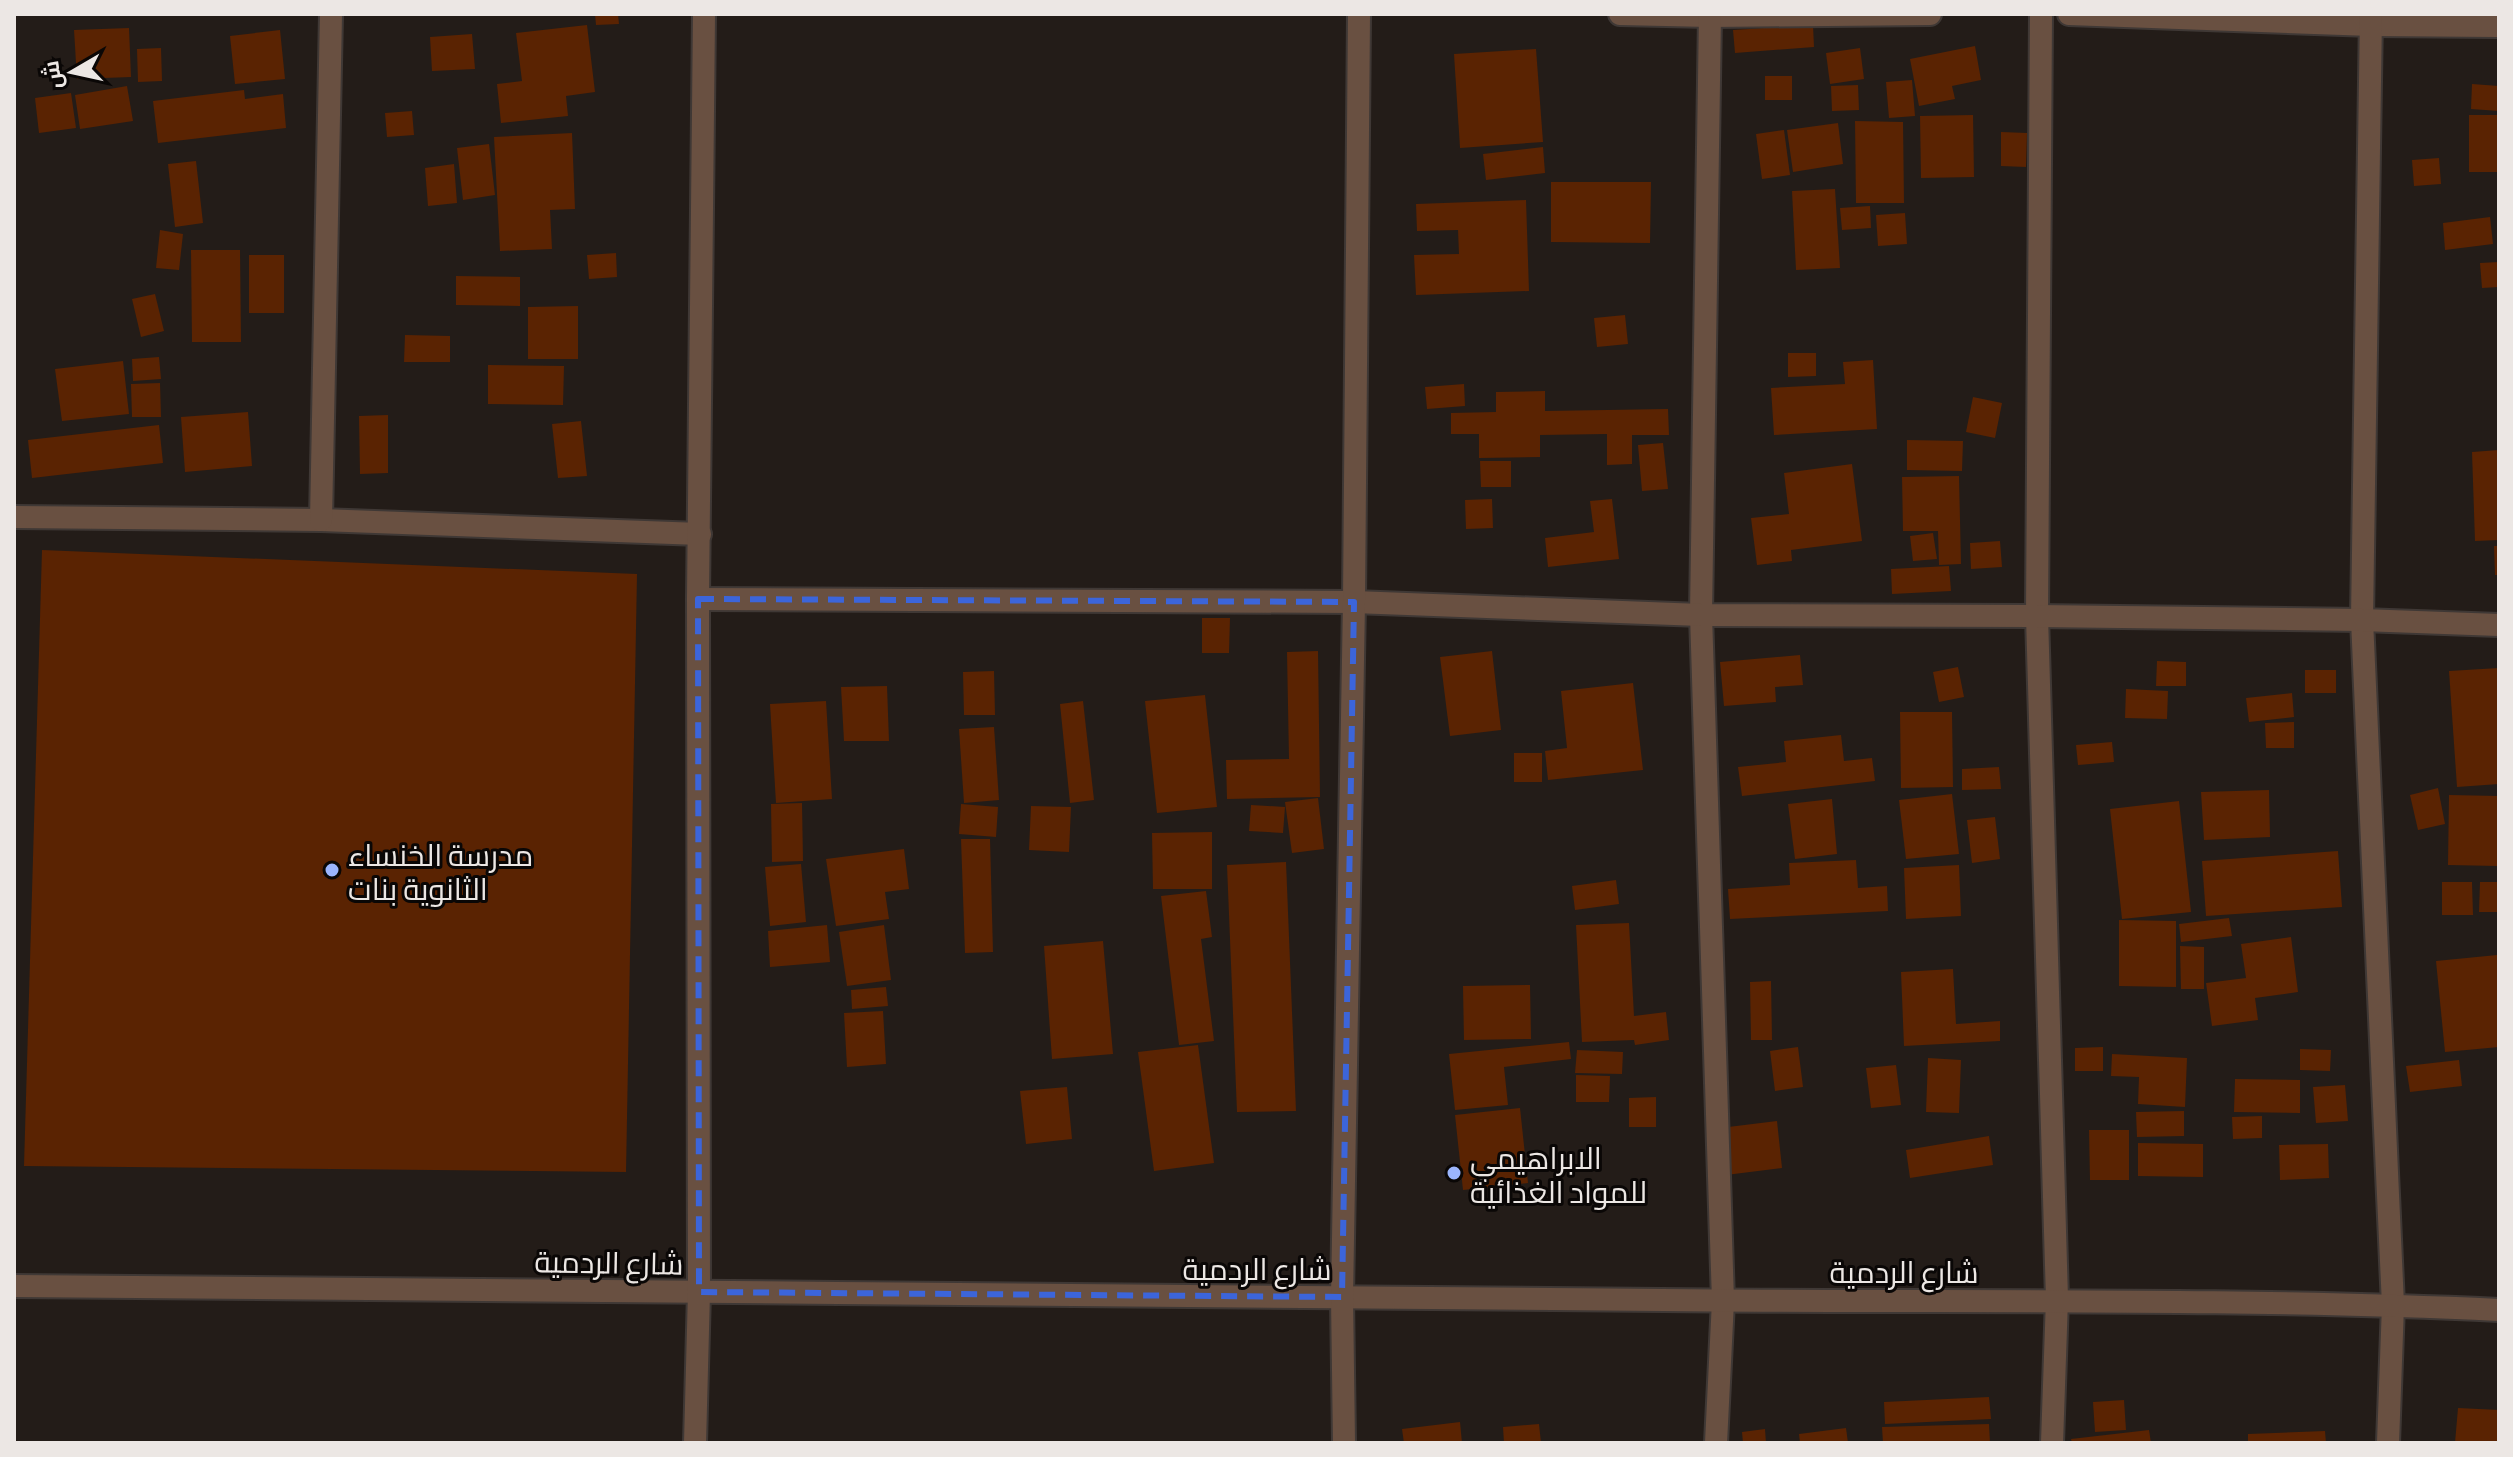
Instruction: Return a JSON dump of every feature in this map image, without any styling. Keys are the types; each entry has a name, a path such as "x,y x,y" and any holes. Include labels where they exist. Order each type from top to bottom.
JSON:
{"street":[{"path":"321,520 331,14"},
{"path":"695,1443 699,1292 698,599 704,14"},
{"path":"1344,1443 1342,1297 1354,602 1359,14"},
{"path":"1620,14 1930,14"},
{"path":"2041,14 2037,616 2057,1299 2052,1443"},
{"path":"2069,14 2371,20 2499,26"},
{"path":"1710,15 1701,615 1723,1301 1716,1443"},
{"path":"2371,20 2362,620 2393,1305 2388,1443"},
{"path":"14,517 321,520 700,534"},
{"path":"698,599 1354,602 1701,615 2362,620 2499,625"},
{"name":"شارع الردمية","path":"14,1286 1723,1301 2057,1299 2499,1310"}],"highlighted area":[{"path":"698,599 1354,602 1342,1297 699,1292"}],"building":[{"path":"595,14 618,14 619,24 596,25"},
{"path":"587,25 595,92 566,96 568,116 501,123 497,84 522,81 516,33"},
{"path":"1813,25 1814,47 1735,53 1733,30"},
{"path":"129,28 131,77 77,79 74,30"},
{"path":"280,30 285,79 235,84 230,36"},
{"path":"472,34 475,69 432,71 430,37"},
{"path":"1975,46 1981,80 1952,86 1955,99 1919,106 1910,59"},
{"path":"161,48 162,81 138,82 137,49"},
{"path":"1860,48 1864,79 1830,84 1826,53"},
{"path":"1536,49 1543,142 1460,148 1454,54"},
{"path":"1765,76 1792,76 1792,100 1765,100"},
{"path":"1912,80 1915,116 1889,118 1886,82"},
{"path":"2472,84 2499,86 2499,111 2471,109"},
{"path":"1858,85 1859,110 1832,111 1831,86"},
{"path":"127,86 133,121 80,129 75,95"},
{"path":"244,90 245,99 283,94 286,128 158,143 153,101"},
{"path":"71,93 76,128 39,133 35,98"},
{"path":"412,111 414,135 387,137 385,113"},
{"path":"1973,115 1974,177 1921,178 1920,116"},
{"path":"2469,115 2499,115 2499,172 2469,172"},
{"path":"1855,121 1903,122 1904,203 1856,203"},
{"path":"1838,123 1843,164 1793,172 1787,130"},
{"path":"1784,130 1790,175 1762,179 1756,134"},
{"path":"2001,132 2027,133 2026,167 2001,166"},
{"path":"572,133 575,209 550,210 552,249 500,251 494,137"},
{"path":"489,144 495,195 463,200 457,148"},
{"path":"1543,147 1545,173 1486,180 1483,154"},
{"path":"2439,158 2441,184 2414,186 2412,160"},
{"path":"196,161 203,223 175,227 168,164"},
{"path":"454,164 457,203 428,206 425,168"},
{"path":"1551,182 1651,182 1650,243 1551,242"},
{"path":"1835,189 1840,268 1796,270 1792,191"},
{"path":"1526,200 1529,291 1416,295 1414,255 1459,254 1458,230 1417,231 1416,204"},
{"path":"1870,206 1871,228 1842,230 1840,208"},
{"path":"1905,213 1907,244 1878,246 1876,215"},
{"path":"2490,217 2493,244 2445,250 2443,223"},
{"path":"160,230 183,234 179,270 156,268"},
{"path":"191,250 240,250 241,342 192,342"},
{"path":"616,253 617,277 589,279 587,255"},
{"path":"249,255 284,255 284,313 249,313"},
{"path":"2499,262 2499,287 2482,288 2480,263"},
{"path":"456,276 520,277 520,306 456,305"},
{"path":"155,294 164,331 141,337 132,299"},
{"path":"578,306 578,359 528,359 528,307"},
{"path":"1625,315 1628,344 1597,347 1594,318"},
{"path":"405,335 450,336 450,362 404,362"},
{"path":"1788,353 1816,353 1816,376 1788,377"},
{"path":"159,357 161,379 133,381 132,359"},
{"path":"1873,360 1877,429 1774,435 1771,388 1845,384 1843,362"},
{"path":"123,361 129,414 62,421 55,369"},
{"path":"488,365 564,366 563,405 488,404"},
{"path":"160,383 161,417 132,417 131,384"},
{"path":"1464,384 1465,406 1427,409 1425,387"},
{"path":"1545,391 1545,411 1668,409 1669,435 1632,435 1632,464 1607,465 1607,434 1540,435 1540,457 1479,458 1479,434 1451,434 1451,413 1496,412 1496,392"},
{"path":"1973,397 2002,403 1995,438 1966,432"},
{"path":"248,412 252,466 185,472 181,417"},
{"path":"388,415 388,473 360,474 359,416"},
{"path":"581,421 587,476 558,478 552,424"},
{"path":"159,425 163,463 32,478 28,440"},
{"path":"1907,440 1963,441 1962,471 1907,470"},
{"path":"1663,443 1668,489 1642,491 1638,445"},
{"path":"2499,450 2499,540 2475,541 2472,452"},
{"path":"1480,461 1511,461 1511,487 1481,487"},
{"path":"1852,464 1862,541 1791,550 1792,561 1757,565 1751,518 1789,514 1784,473"},
{"path":"1959,476 1961,564 1939,565 1938,531 1903,531 1902,477"},
{"path":"1492,499 1493,528 1466,529 1465,500"},
{"path":"1612,499 1619,559 1548,567 1545,538 1594,532 1590,501"},
{"path":"1933,533 1937,559 1913,561 1910,536"},
{"path":"2000,541 2002,567 1971,569 1970,543"},
{"path":"2494,546 2499,546 2499,575 2495,575"},
{"name":"مدرسة الخنساء الثانوية بنات","path":"42,550 637,574 626,1172 24,1166"},
{"path":"1949,566 1951,591 1892,594 1891,569"},
{"path":"1202,618 1230,618 1229,653 1202,653"},
{"path":"1318,651 1320,797 1227,799 1226,760 1289,759 1287,652"},
{"path":"1492,651 1501,730 1450,736 1440,657"},
{"path":"1800,655 1803,685 1775,687 1776,702 1724,706 1720,662"},
{"path":"2157,661 2186,662 2186,686 2156,686"},
{"path":"1958,667 1964,697 1939,702 1933,672"},
{"path":"2499,668 2499,784 2457,787 2449,671"},
{"path":"2305,670 2336,670 2336,693 2305,693"},
{"path":"994,671 995,715 964,715 963,672"},
{"path":"1633,683 1643,770 1548,780 1545,751 1567,748 1561,691"},
{"path":"887,686 889,741 844,741 841,687"},
{"path":"2126,689 2168,691 2167,719 2125,718"},
{"path":"2292,693 2294,717 2249,722 2246,698"},
{"path":"1205,695 1217,807 1157,813 1145,701"},
{"path":"826,701 832,799 776,803 770,704"},
{"path":"1083,701 1094,800 1070,803 1060,704"},
{"path":"1900,712 1952,712 1953,787 1901,788"},
{"path":"2294,722 2294,748 2266,748 2265,723"},
{"path":"994,727 999,800 964,803 959,729"},
{"path":"1841,735 1844,761 1872,758 1875,781 1742,796 1738,767 1786,762 1784,741"},
{"path":"2112,742 2114,762 2078,765 2076,745"},
{"path":"1514,753 1542,753 1542,782 1514,782"},
{"path":"1999,767 2001,789 1962,790 1962,769"},
{"path":"2438,788 2445,824 2418,830 2410,795"},
{"path":"2269,790 2270,837 2204,840 2201,792"},
{"path":"1952,794 1959,854 1906,859 1899,800"},
{"path":"2449,795 2499,796 2498,866 2448,865"},
{"path":"1318,798 1324,849 1292,853 1285,802"},
{"path":"1832,799 1837,854 1795,859 1788,804"},
{"path":"2179,801 2191,912 2122,919 2110,809"},
{"path":"802,803 803,861 772,862 771,804"},
{"path":"961,804 998,807 996,837 959,834"},
{"path":"1251,805 1285,807 1283,833 1249,831"},
{"path":"1031,806 1071,807 1069,852 1029,850"},
{"path":"1995,817 2000,859 1972,863 1967,820"},
{"path":"1212,832 1212,889 1153,889 1152,833"},
{"path":"961,839 990,839 993,952 965,953"},
{"path":"904,849 909,889 885,892 889,919 836,926 826,859"},
{"path":"2338,851 2342,907 2206,916 2202,861"},
{"path":"1856,860 1858,888 1887,886 1888,911 1730,919 1728,889 1790,885 1789,863"},
{"path":"1286,862 1296,1111 1237,1112 1227,865"},
{"path":"801,864 806,922 770,926 765,867"},
{"path":"1959,865 1961,916 1906,919 1904,868"},
{"path":"1616,880 1619,904 1575,910 1572,886"},
{"path":"2442,882 2472,882 2473,915 2442,915"},
{"path":"2480,882 2499,882 2499,912 2479,912"},
{"path":"1206,891 1212,937 1201,939 1214,1041 1179,1045 1161,896"},
{"path":"2229,918 2232,936 2181,942 2179,924"},
{"path":"2119,920 2176,921 2176,987 2119,986"},
{"path":"1629,923 1634,1016 1666,1012 1669,1040 1635,1045 1634,1040 1582,1042 1576,925"},
{"path":"827,925 830,962 770,967 768,931"},
{"path":"884,925 891,980 847,986 839,932"},
{"path":"2291,937 2298,992 2255,998 2258,1020 2212,1026 2206,983 2246,978 2241,944"},
{"path":"1103,941 1113,1054 1052,1059 1044,946"},
{"path":"2180,946 2204,947 2204,989 2181,989"},
{"path":"2497,955 2499,1047 2445,1052 2436,961"},
{"path":"1953,969 1956,1024 2000,1021 2000,1041 1904,1046 1901,972"},
{"path":"1771,981 1772,1040 1751,1040 1750,982"},
{"path":"1530,985 1531,1039 1464,1040 1463,986"},
{"path":"886,987 888,1006 852,1009 851,990"},
{"path":"883,1011 886,1064 847,1067 844,1013"},
{"path":"1569,1042 1571,1059 1504,1067 1508,1105 1455,1110 1449,1054"},
{"path":"1198,1045 1214,1163 1154,1171 1138,1052"},
{"path":"1798,1047 1803,1087 1775,1091 1770,1051"},
{"path":"2103,1047 2103,1071 2075,1071 2075,1048"},
{"path":"2300,1049 2331,1050 2330,1071 2300,1070"},
{"path":"1577,1050 1623,1052 1622,1074 1575,1073"},
{"path":"2112,1054 2187,1058 2185,1107 2138,1104 2139,1077 2111,1076"},
{"path":"1928,1058 1961,1060 1959,1113 1926,1112"},
{"path":"2459,1060 2462,1086 2410,1092 2406,1066"},
{"path":"1896,1065 1901,1105 1871,1108 1866,1068"},
{"path":"1576,1075 1610,1076 1609,1102 1576,1102"},
{"path":"2235,1079 2300,1080 2300,1113 2234,1112"},
{"path":"2345,1085 2348,1121 2316,1123 2313,1087"},
{"path":"1067,1087 1072,1139 1026,1144 1020,1091"},
{"path":"1656,1097 1656,1127 1629,1127 1629,1098"},
{"path":"1520,1108 1528,1183 1463,1190 1455,1115"},
{"path":"2184,1111 2184,1136 2137,1137 2136,1112"},
{"path":"2262,1116 2262,1138 2233,1139 2232,1117"},
{"path":"1777,1121 1782,1168 1726,1175 1720,1128"},
{"path":"2089,1130 2129,1130 2129,1180 2090,1180"},
{"path":"1989,1136 1993,1165 1910,1178 1906,1150"},
{"path":"2138,1143 2203,1144 2203,1177 2138,1176"},
{"path":"2328,1144 2329,1178 2280,1180 2279,1145"},
{"path":"1989,1397 1991,1419 1885,1424 1884,1402"},
{"path":"2124,1400 2126,1430 2095,1432 2093,1402"},
{"path":"2458,1408 2499,1410 2499,1443 2455,1443"},
{"path":"1460,1422 1462,1443 1404,1443 1402,1429"},
{"path":"1539,1424 1541,1443 1504,1443 1503,1427"},
{"path":"1989,1424 1990,1443 1883,1443 1882,1427"},
{"path":"1846,1428 1848,1443 1800,1443 1799,1434"},
{"path":"1765,1429 1766,1443 1743,1443 1742,1432"},
{"path":"2149,1430 2151,1443 2072,1443 2071,1439"},
{"path":"2325,1431 2326,1443 2248,1443 2248,1434"}],"place":[{"name":"مدرسة الخنساء الثانوية بنات","path":"332,870"},
{"name":"الابراهيمي للمواد الغذائية","path":"1454,1173"}]}
